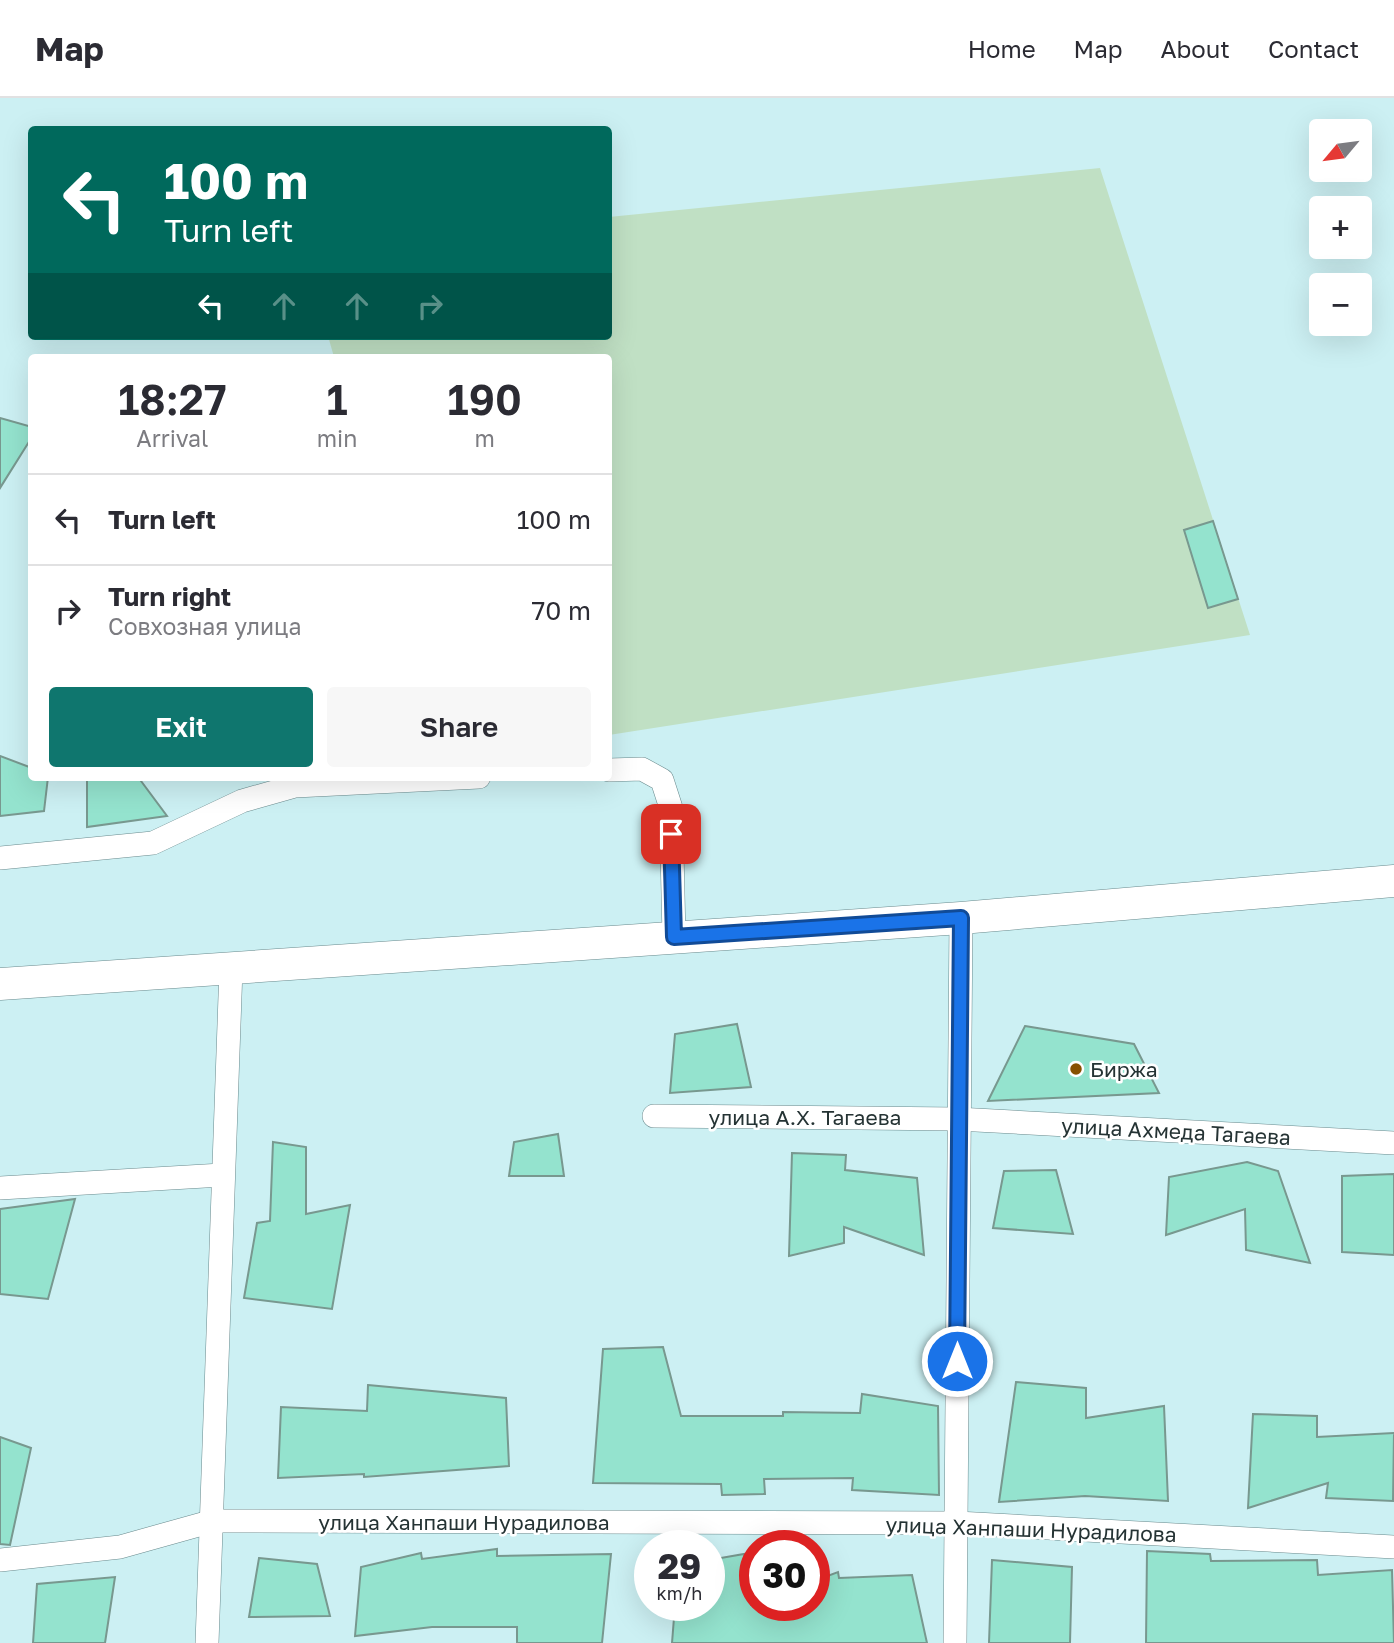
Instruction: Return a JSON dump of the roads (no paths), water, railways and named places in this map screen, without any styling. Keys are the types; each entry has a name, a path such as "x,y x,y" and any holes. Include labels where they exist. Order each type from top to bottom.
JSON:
{"main road":[{"path":"0,984 961,918 1394,881"}],"street":[{"path":"612,770 642,769 662,780 671,808 674,937"},
{"path":"0,859 153,843 242,801 295,786 397,781"},
{"path":"954,1643 961,918"},
{"path":"207,1643 231,968"},
{"name":"улица А.Х. Тагаева","path":"654,1116 957,1119"},
{"name":"улица Ахмеда Тагаева","path":"957,1119 1394,1143"},
{"path":"0,1188 222,1175"},
{"name":"улица Ханпаши Нурадилова","path":"0,1560 120,1547 213,1521 957,1523 1394,1547"}],"place":[{"name":"Биржа","path":"1076,1069"}]}
